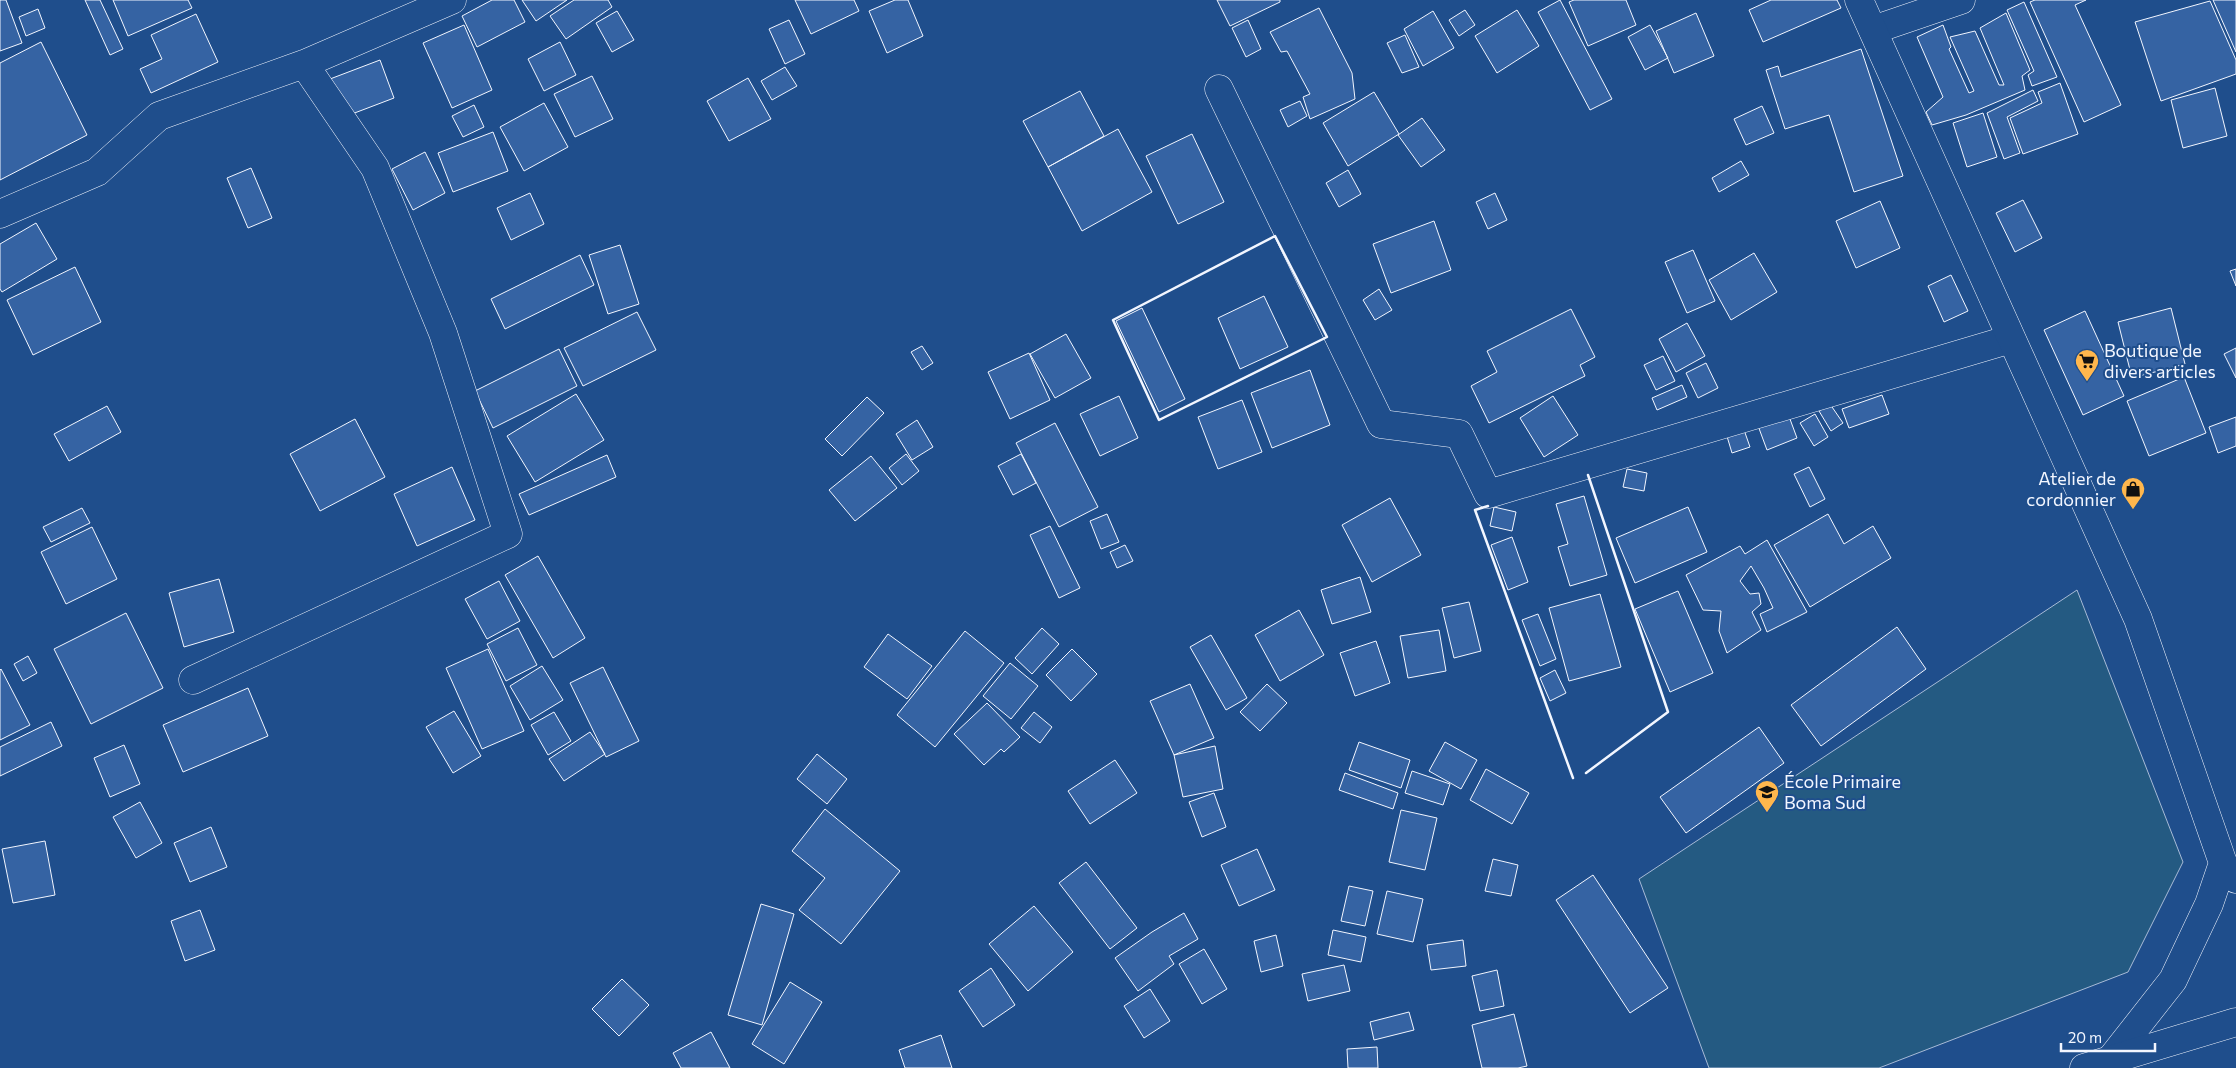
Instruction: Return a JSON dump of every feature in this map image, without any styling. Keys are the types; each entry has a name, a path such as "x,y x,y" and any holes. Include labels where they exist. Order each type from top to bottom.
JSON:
{"main road":[{"path":"0,214 97,172 159,116 304,64 452,0"},
{"path":"1859,0 2138,618 2230,871 2209,904 2172,980 2111,1059"},
{"path":"1873,30 1961,0"},
{"path":"193,680 508,534 443,333 375,168 304,64"},
{"path":"1219,89 1381,424 1459,434 1488,494 2011,339"},
{"path":"2084,1068 2236,1022"}],"shaded area":[{"path":"2077,590 2183,862 2128,972 1879,1068 1709,1068 1639,879"}],"building":[{"path":"0,0 6,0 22,43 0,51"},
{"path":"85,0 100,0 123,49 110,55"},
{"path":"113,0 188,0 192,8 128,36"},
{"path":"492,0 514,0 525,22 477,47 462,16"},
{"path":"522,0 567,0 536,21"},
{"path":"574,0 608,0 612,7 566,39 550,16"},
{"path":"795,0 854,0 859,11 811,34"},
{"path":"895,0 908,0 923,36 887,53 869,11"},
{"path":"1217,0 1280,0 1280,2 1230,26"},
{"path":"1560,0 1612,99 1590,110 1538,12"},
{"path":"1574,0 1626,0 1636,25 1588,46 1569,2"},
{"path":"1771,0 1837,0 1841,8 1763,42 1749,10"},
{"path":"2035,0 2086,0 2075,5 2121,105 2084,122 2030,2"},
{"path":"2213,0 2236,0 2236,52"},
{"path":"2210,1 2236,60 2236,74 2161,101 2135,22"},
{"path":"2024,2 2057,77 2032,86 2028,75 2034,71 2007,10"},
{"path":"1319,8 1352,73 1355,99 1310,119 1303,97 1310,94 1287,51 1281,52 1270,32"},
{"path":"38,9 45,28 26,36 19,17"},
{"path":"1465,10 1475,25 1459,36 1449,20"},
{"path":"1517,10 1539,46 1497,73 1475,36"},
{"path":"617,11 634,40 612,52 596,23"},
{"path":"1433,11 1454,48 1423,66 1404,29"},
{"path":"1696,13 1714,56 1674,73 1656,31"},
{"path":"2006,13 2030,70 2022,76 2025,90 1966,115 1932,125 1926,112 1943,97 1917,37 1943,25 1951,47 1949,49 1969,93 1974,91 1950,37 1975,31 1999,85 2004,85 1980,28"},
{"path":"196,14 218,62 151,93 140,69 162,59 151,35"},
{"path":"789,20 805,54 785,64 769,29"},
{"path":"1248,20 1261,49 1246,57 1232,28"},
{"path":"464,25 492,90 452,108 423,43"},
{"path":"1650,25 1668,58 1645,70 1628,37"},
{"path":"1405,35 1419,67 1402,73 1387,43"},
{"path":"41,42 87,135 0,180 0,63"},
{"path":"560,42 576,75 544,91 528,59"},
{"path":"1861,49 1903,176 1854,192 1829,115 1785,129 1766,70 1778,66 1781,77"},
{"path":"380,60 394,98 344,117 330,79"},
{"path":"785,67 797,86 772,100 761,81"},
{"path":"592,76 613,119 575,137 554,94"},
{"path":"748,78 771,119 729,141 707,101"},
{"path":"2060,83 2078,134 2023,154 2010,118 2042,103 2038,92"},
{"path":"2215,88 2227,136 2183,148 2171,100"},
{"path":"2033,90 2038,101 2007,117 2020,153 2004,159 1987,113"},
{"path":"1080,91 1104,136 1048,167 1023,121"},
{"path":"1374,92 1399,134 1348,166 1323,123"},
{"path":"1300,101 1307,116 1288,127 1280,110"},
{"path":"544,103 568,147 524,171 500,127"},
{"path":"474,105 484,127 463,137 452,116"},
{"path":"1762,106 1774,133 1746,145 1734,119"},
{"path":"1983,113 1997,157 1967,167 1953,123"},
{"path":"1422,118 1445,150 1421,167 1398,135"},
{"path":"1118,129 1152,192 1082,231 1048,167"},
{"path":"493,132 508,171 453,192 438,153"},
{"path":"1192,134 1224,202 1178,224 1146,156"},
{"path":"425,152 445,193 413,210 392,169"},
{"path":"1741,161 1749,175 1719,192 1712,178"},
{"path":"251,168 272,218 248,228 227,178"},
{"path":"1348,170 1361,194 1339,207 1326,183"},
{"path":"530,193 544,224 511,240 497,208"},
{"path":"1495,193 1507,220 1488,229 1476,202"},
{"path":"2023,200 2042,238 2015,252 1996,213"},
{"path":"1880,201 1900,248 1856,268 1836,221"},
{"path":"1434,221 1451,270 1391,293 1373,244"},
{"path":"36,223 57,259 2,292 0,289 0,244"},
{"path":"620,245 639,304 608,314 589,255"},
{"path":"1693,250 1715,301 1687,313 1665,262"},
{"path":"1754,253 1777,292 1731,320 1709,280"},
{"path":"580,255 594,285 505,329 491,299"},
{"path":"75,267 101,322 33,355 7,300"},
{"path":"2236,269 2236,286 2230,271"},
{"path":"1951,275 1968,311 1944,322 1928,286"},
{"path":"1379,289 1392,310 1375,320 1363,300"},
{"path":"1264,296 1288,347 1240,369 1218,318"},
{"path":"1142,308 1185,399 1159,412 1116,321"},
{"path":"2171,308 2185,364 2132,378 2118,322"},
{"path":"1571,309 1595,357 1580,365 1585,376 1489,423 1471,386 1497,372 1487,351"},
{"path":"2085,311 2124,396 2083,415 2044,330"},
{"path":"637,312 656,350 583,386 564,348"},
{"path":"1687,323 1705,356 1676,372 1659,339"},
{"path":"1066,334 1091,378 1055,398 1030,354"},
{"path":"922,346 933,363 922,370 911,352"},
{"path":"2236,348 2236,378 2224,354"},
{"path":"559,349 577,386 493,428 475,391"},
{"path":"1029,353 1050,400 1010,419 988,372"},
{"path":"1663,356 1675,381 1656,390 1644,365"},
{"path":"1706,363 1718,388 1698,398 1686,373"},
{"path":"1310,370 1330,425 1272,448 1251,393"},
{"path":"2184,377 2206,433 2149,456 2127,401"},
{"path":"1682,385 1687,397 1657,410 1652,398"},
{"path":"576,394 604,440 535,482 507,436"},
{"path":"1882,395 1889,414 1849,428 1842,409"},
{"path":"1119,396 1138,438 1100,456 1080,414"},
{"path":"1553,396 1578,435 1544,457 1520,418"},
{"path":"867,397 884,413 842,456 825,439"},
{"path":"1242,400 1262,452 1218,469 1198,417"},
{"path":"1830,404 1843,423 1831,431 1819,411"},
{"path":"107,406 121,432 69,461 54,434"},
{"path":"1787,411 1797,438 1767,450 1757,423"},
{"path":"1815,414 1828,437 1814,446 1800,423"},
{"path":"2236,417 2236,446 2218,453 2209,427"},
{"path":"355,419 385,477 320,511 290,454"},
{"path":"917,420 933,447 912,460 896,434"},
{"path":"1055,423 1098,507 1059,527 1016,443"},
{"path":"1743,427 1750,447 1732,453 1726,433"},
{"path":"906,454 919,471 902,485 889,468"},
{"path":"1021,454 1036,483 1013,495 998,466"},
{"path":"607,455 616,477 529,515 519,494"},
{"path":"871,456 897,488 855,521 829,490"},
{"path":"452,467 475,520 417,546 394,494"},
{"path":"1809,467 1825,499 1810,507 1794,474"},
{"path":"1627,469 1647,473 1644,491 1623,487"},
{"path":"1584,496 1607,575 1570,586 1558,547 1568,544 1556,504"},
{"path":"1390,498 1421,555 1372,582 1342,525"},
{"path":"1494,507 1516,512 1512,531 1490,526"},
{"path":"1688,507 1707,552 1635,583 1616,538"},
{"path":"82,508 90,523 51,542 43,527"},
{"path":"1107,514 1119,542 1101,549 1090,521"},
{"path":"1828,514 1844,544 1873,526 1891,558 1810,607 1774,545"},
{"path":"1050,526 1080,588 1059,598 1030,535"},
{"path":"92,527 117,579 66,604 41,552"},
{"path":"1512,537 1528,582 1508,590 1491,545"},
{"path":"1767,540 1807,612 1767,632 1760,614 1773,608 1751,566 1740,581 1750,594 1759,593 1761,604 1752,612 1761,630 1727,653 1719,631 1721,611 1703,610 1686,575 1740,546 1745,554"},
{"path":"1125,545 1133,561 1117,568 1110,552"},
{"path":"538,556 585,638 553,658 505,575"},
{"path":"1360,577 1371,612 1332,624 1321,590"},
{"path":"219,579 234,632 184,647 169,593"},
{"path":"499,581 520,621 487,639 465,599"},
{"path":"1678,591 1713,673 1670,692 1635,609"},
{"path":"1600,594 1621,667 1569,681 1549,608"},
{"path":"1469,602 1481,651 1454,658 1442,608"},
{"path":"1299,610 1324,655 1280,681 1255,635"},
{"path":"126,613 163,688 91,724 54,649"},
{"path":"1538,614 1556,659 1540,666 1522,620"},
{"path":"1897,627 1926,669 1821,746 1791,705"},
{"path":"518,628 537,665 506,681 487,644"},
{"path":"1042,628 1059,644 1032,674 1015,658"},
{"path":"1439,630 1446,671 1408,678 1400,636"},
{"path":"965,631 1004,663 935,747 897,715"},
{"path":"888,634 932,666 907,699 864,667"},
{"path":"1211,635 1247,698 1226,710 1190,647"},
{"path":"1376,641 1390,683 1355,696 1340,653"},
{"path":"488,649 524,731 482,749 446,668"},
{"path":"1072,649 1097,674 1071,701 1046,675"},
{"path":"28,656 37,673 23,681 14,664"},
{"path":"1010,663 1038,686 1011,719 983,696"},
{"path":"542,666 563,700 530,720 510,686"},
{"path":"603,667 639,741 606,757 570,683"},
{"path":"0,670 30,725 0,740"},
{"path":"1555,670 1566,693 1550,701 1540,678"},
{"path":"1190,684 1214,738 1174,755 1150,701"},
{"path":"1267,684 1287,703 1260,731 1240,712"},
{"path":"248,688 268,736 183,772 163,725"},
{"path":"987,703 1020,737 1004,752 1001,749 984,765 954,734"},
{"path":"454,711 481,756 453,773 426,727"},
{"path":"554,712 571,741 548,755 531,725"},
{"path":"1034,712 1052,727 1040,743 1021,728"},
{"path":"51,722 62,746 0,776 0,747"},
{"path":"1759,727 1784,763 1686,833 1660,797"},
{"path":"590,732 605,754 564,781 549,759"},
{"path":"1359,742 1410,760 1401,788 1349,770"},
{"path":"1445,742 1477,760 1461,789 1429,771"},
{"path":"124,745 140,784 110,797 94,758"},
{"path":"1215,746 1223,789 1183,797 1174,755"},
{"path":"817,754 847,779 827,804 797,779"},
{"path":"1115,760 1137,793 1090,824 1068,791"},
{"path":"1486,769 1529,793 1512,824 1470,800"},
{"path":"1412,771 1450,784 1443,805 1405,793"},
{"path":"1345,773 1398,793 1393,809 1339,790"},
{"path":"1214,793 1226,827 1202,837 1189,802"},
{"path":"140,802 162,843 136,858 113,817"},
{"path":"825,809 900,871 841,944 799,910 825,878 792,851"},
{"path":"1401,810 1437,818 1425,870 1389,862"},
{"path":"211,827 227,867 190,882 174,843"},
{"path":"45,841 55,895 13,903 2,849"},
{"path":"1257,849 1275,890 1239,906 1221,865"},
{"path":"1493,859 1518,865 1511,896 1485,891"},
{"path":"1086,862 1137,928 1110,949 1059,883"},
{"path":"1593,875 1668,988 1630,1013 1556,900"},
{"path":"1349,886 1373,891 1365,926 1341,921"},
{"path":"1387,891 1423,899 1413,942 1377,934"},
{"path":"761,904 794,914 762,1025 728,1015"},
{"path":"1034,906 1073,952 1028,991 989,944"},
{"path":"200,910 215,950 185,961 171,921"},
{"path":"1184,913 1198,939 1169,956 1174,964 1138,991 1115,958 1152,932"},
{"path":"1333,930 1366,937 1361,962 1328,955"},
{"path":"1276,935 1283,966 1261,972 1254,941"},
{"path":"1463,940 1466,966 1431,970 1427,945"},
{"path":"1204,949 1227,989 1202,1004 1179,964"},
{"path":"1344,965 1350,991 1308,1001 1302,974"},
{"path":"991,968 1015,1005 983,1027 959,991"},
{"path":"1497,970 1504,1006 1480,1011 1472,976"},
{"path":"622,979 649,1005 619,1036 592,1009"},
{"path":"790,982 822,1002 784,1064 752,1044"},
{"path":"1150,989 1170,1021 1144,1038 1124,1006"},
{"path":"1409,1012 1414,1030 1374,1040 1370,1022"},
{"path":"1514,1014 1527,1066 1518,1068 1482,1068 1472,1025"},
{"path":"711,1032 730,1068 681,1068 673,1053"},
{"path":"941,1035 952,1068 905,1068 899,1050"},
{"path":"1377,1047 1378,1068 1348,1068 1347,1049"}],"wall":[{"path":"1275,236 1327,337 1159,420 1113,320 1275,236"},
{"path":"1586,773 1668,712 1588,475"},
{"path":"1488,506 1475,510 1573,778"}],"place":[{"name":"Boutique de divers articles","path":"2087,382"},
{"name":"Atelier de cordonnier","path":"2133,510"},
{"name":"École Primaire Boma Sud","path":"1767,813"}]}
